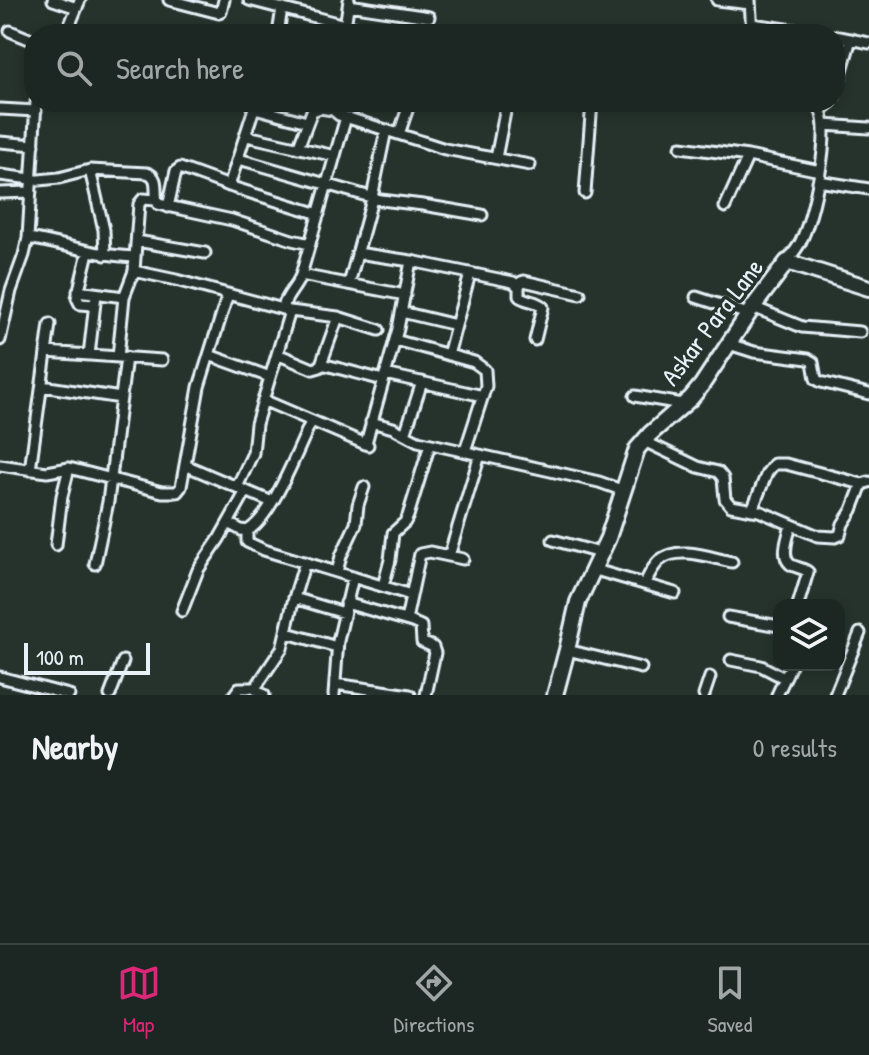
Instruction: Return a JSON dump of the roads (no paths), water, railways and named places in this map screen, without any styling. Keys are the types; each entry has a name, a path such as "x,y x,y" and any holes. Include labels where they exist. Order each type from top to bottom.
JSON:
{"street":[{"path":"53,0 79,4 70,24"},
{"path":"169,0 219,13 224,0"},
{"path":"249,0 327,24"},
{"path":"717,0 750,2 752,24"},
{"path":"345,24 349,2 429,17"},
{"path":"280,24 282,8"},
{"path":"10,31 24,37"},
{"path":"845,38 869,43"},
{"path":"845,60 851,39"},
{"path":"0,109 24,108"},
{"path":"0,338 28,238 36,112"},
{"path":"229,186 253,112"},
{"path":"276,112 307,122"},
{"path":"298,148 313,112"},
{"path":"340,112 346,117 445,149 530,165"},
{"path":"399,134 407,112"},
{"path":"496,158 505,112"},
{"path":"585,193 591,112"},
{"name":"Askar Para Lane","path":"555,695 578,602 608,538 637,449 701,386 750,310 801,242 819,176 824,125 821,112"},
{"path":"182,611 198,570 228,523 253,453 255,429 277,354 287,295 301,275 346,117"},
{"path":"824,125 869,128"},
{"path":"349,284 386,130"},
{"path":"247,136 335,156"},
{"path":"0,142 34,145"},
{"path":"681,147 748,156 869,189"},
{"path":"725,207 748,156"},
{"path":"239,159 386,201 482,215"},
{"path":"168,207 177,169 184,169 319,214"},
{"path":"90,170 104,230 105,255"},
{"path":"0,175 53,179 90,170 152,174 158,204 250,225 310,244"},
{"path":"0,193 31,192"},
{"path":"95,564 106,518 121,398 124,297 134,271 141,201 156,200"},
{"path":"28,238 88,252 135,257"},
{"path":"137,241 205,253"},
{"path":"88,252 77,298 80,304 94,305"},
{"path":"357,253 513,282 519,287"},
{"path":"263,400 367,444 402,312 411,261"},
{"path":"787,262 869,288"},
{"path":"134,271 286,310 338,317 379,330"},
{"path":"448,355 470,274"},
{"path":"301,275 405,295"},
{"path":"535,340 543,307 519,296 521,282 580,294"},
{"path":"78,291 124,297"},
{"path":"89,355 96,294"},
{"path":"0,465 53,471 64,467 162,492 179,490 199,387 228,294"},
{"path":"696,297 802,327 860,332"},
{"path":"402,312 456,325"},
{"path":"277,354 313,369 320,367 338,317"},
{"path":"30,470 50,324"},
{"path":"395,340 474,362 485,370 486,386 465,451"},
{"path":"729,344 754,352 808,359 813,362 816,379 821,382 869,394"},
{"path":"46,352 162,360"},
{"path":"209,355 270,377"},
{"path":"322,364 483,396"},
{"path":"405,434 422,382"},
{"path":"42,386 121,398"},
{"path":"635,396 682,404"},
{"path":"311,422 272,502 257,524 247,531 246,540 250,545 411,595"},
{"path":"371,422 393,428 418,441 599,482 624,491"},
{"path":"644,441 698,467 718,472 723,478 727,503 736,508 752,510 818,536 840,535 866,483 786,464 774,464 767,473 752,510"},
{"path":"383,586 392,554 393,533 408,516 430,444"},
{"path":"449,556 480,455"},
{"path":"185,465 272,502"},
{"path":"56,545 69,468"},
{"path":"337,572 354,530 364,487"},
{"path":"228,523 247,531"},
{"path":"791,525 786,546 787,560 808,572 800,599"},
{"path":"553,540 600,553"},
{"path":"406,620 420,554 425,552 463,559"},
{"path":"645,583 654,566 672,554 693,554 732,562"},
{"path":"253,688 279,654 305,562"},
{"path":"592,569 675,593"},
{"path":"353,577 337,647 334,690 410,695"},
{"path":"294,598 406,620 421,626 422,642 433,647 435,653 426,695"},
{"path":"728,617 773,625"},
{"path":"287,633 337,647"},
{"path":"835,695 860,633"},
{"path":"567,650 641,668"},
{"path":"731,660 761,666 784,678"},
{"path":"110,695 123,661"},
{"path":"777,695 788,671"},
{"path":"0,677 69,695"},
{"path":"705,694 710,677"},
{"path":"234,695 239,688 253,688 264,695"}]}
